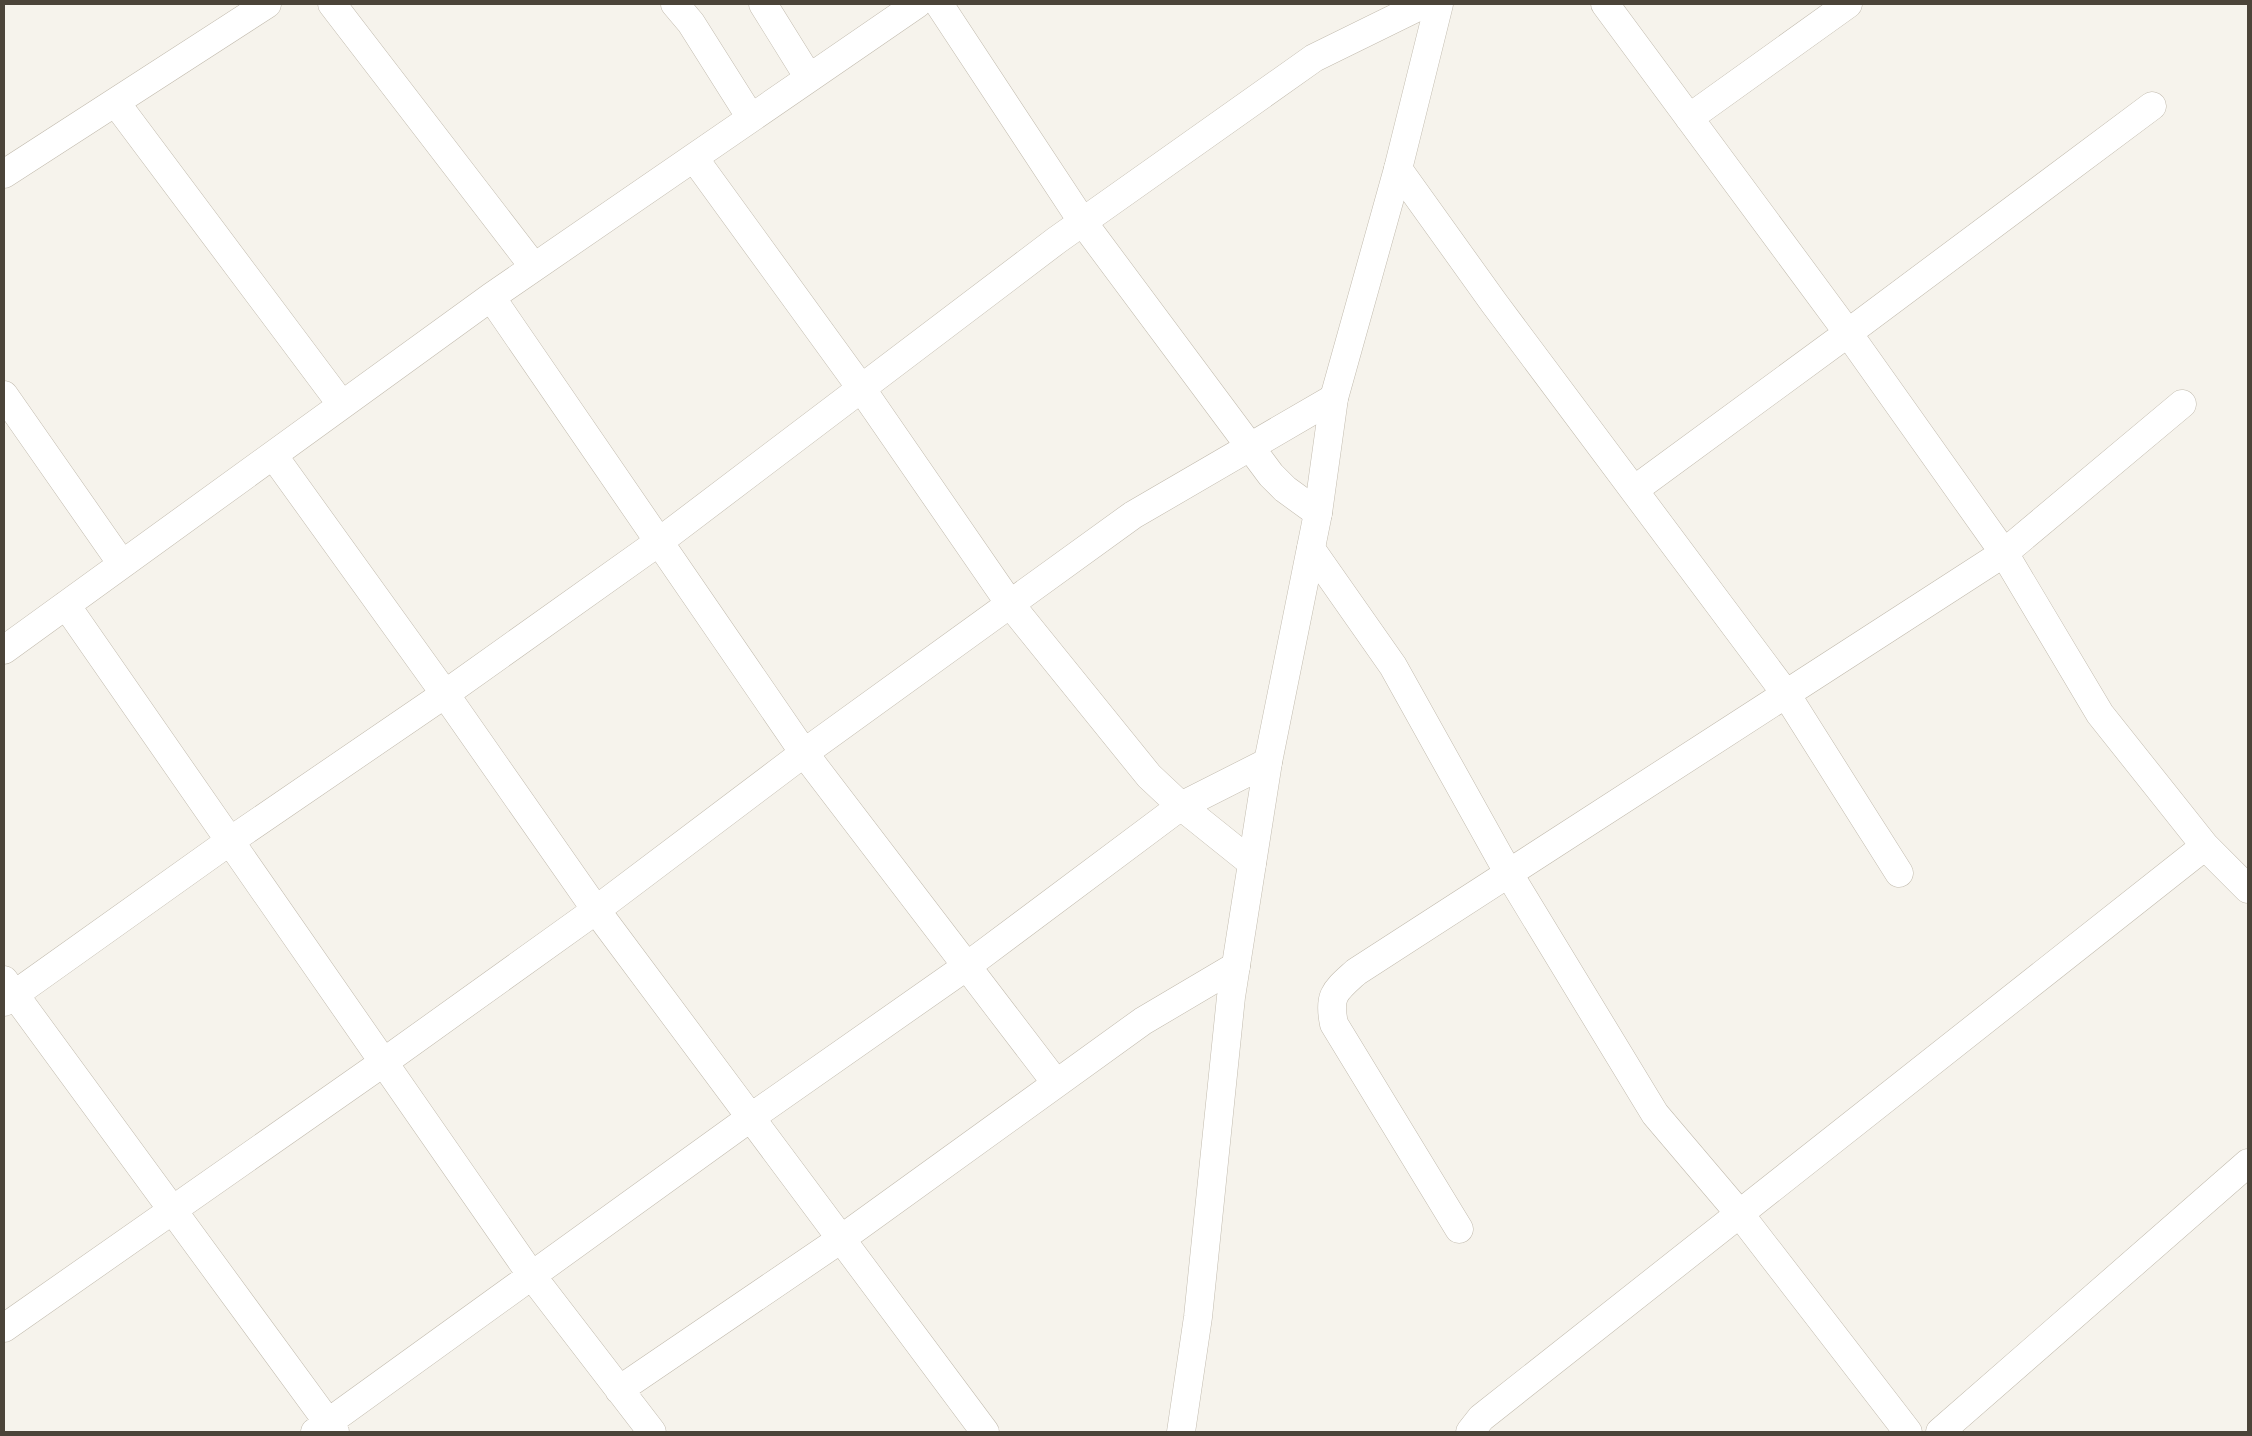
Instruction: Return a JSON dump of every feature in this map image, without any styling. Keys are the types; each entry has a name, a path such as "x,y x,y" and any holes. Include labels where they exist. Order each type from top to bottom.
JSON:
{"street":[{"path":"4,174 267,4"},
{"path":"332,4 534,267"},
{"path":"675,4 691,23 751,118"},
{"path":"763,4 809,78"},
{"path":"4,650 491,297 917,4"},
{"path":"939,4 1082,221 1250,447 1271,475 1284,488 1318,513"},
{"path":"1268,762 1181,806 966,966 750,1118 532,1276 326,1429 172,1209 7,993 444,694 660,541 1082,221 1314,58 1424,4"},
{"path":"1180,1432 1198,1316 1236,966 1268,762 1318,513 1334,398 1398,169 1438,4"},
{"path":"1605,4 1848,333 2004,553 2100,714 2205,846 2248,889"},
{"path":"1689,118 1848,4"},
{"path":"116,103 342,405"},
{"path":"1634,490 2152,106"},
{"path":"694,158 861,388 1010,604 1149,776 1181,806 1252,862"},
{"path":"1398,169 1494,303 1786,694 1899,874"},
{"path":"491,297 804,753 1056,1083"},
{"path":"4,395 122,564"},
{"path":"4,1328 384,1062 596,910 804,753 1133,515 1334,398"},
{"path":"1459,1229 1334,1024 1330,1005 1337,989 1356,972 2004,553 2182,404"},
{"path":"273,455 596,910 985,1432"},
{"path":"1311,549 1393,666 1508,874 1655,1114 1738,1213 1908,1432"},
{"path":"66,605 532,1276 652,1432"},
{"path":"1470,1432 1481,1418 1738,1213 2205,846"},
{"path":"619,1390 841,1239 1142,1021 1236,966"},
{"path":"1940,1432 2248,1163"}]}
